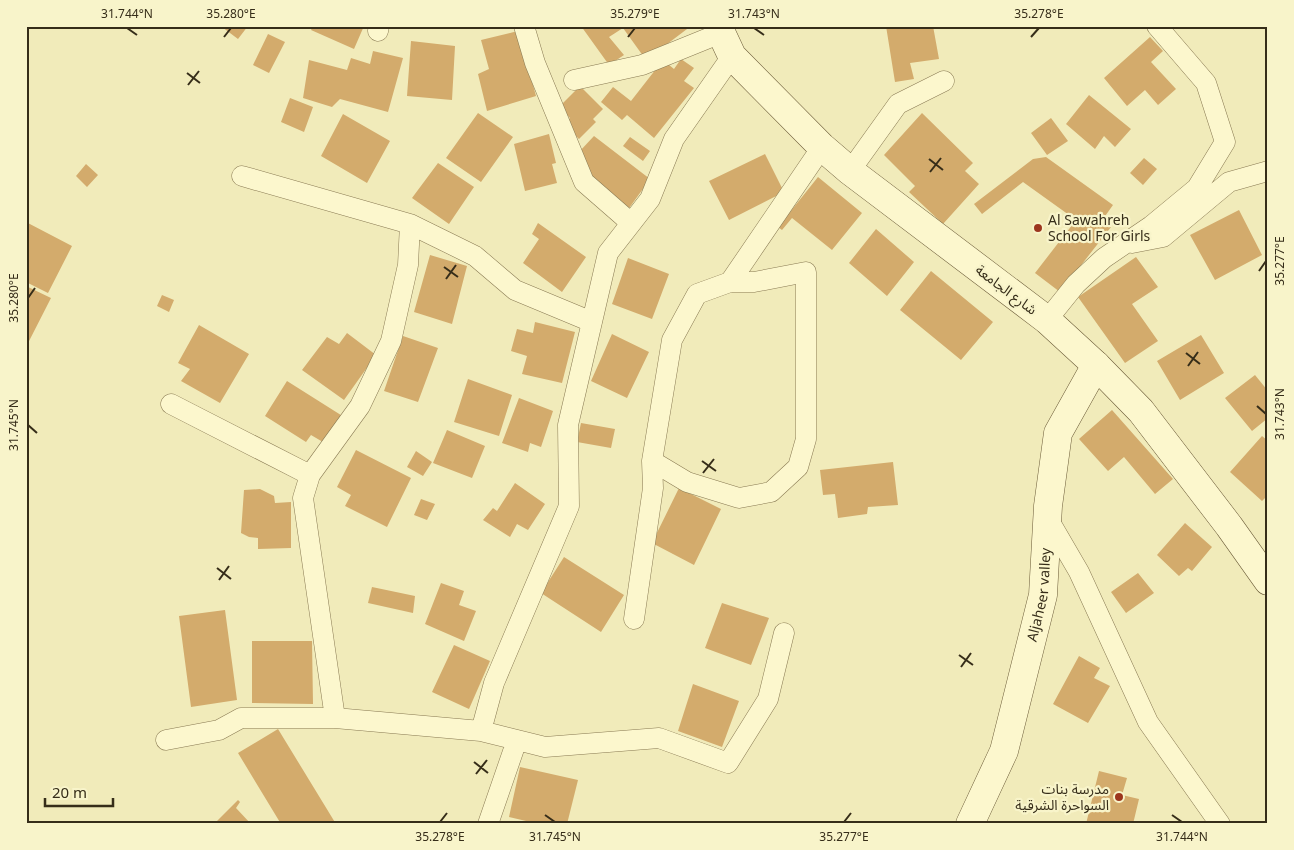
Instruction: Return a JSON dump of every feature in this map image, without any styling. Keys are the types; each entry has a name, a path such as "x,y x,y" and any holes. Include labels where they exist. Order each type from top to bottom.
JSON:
{"main road":[{"name":"شارع الجامعة","path":"724,38 822,147 850,171 1047,320 1096,365 1141,411 1229,526 1268,581"},
{"name":"Aljaheer valley","path":"970,824 1004,751 1043,595 1047,517 1058,433 1096,365"}],"street":[{"path":"524,26 535,63 584,182 631,223"},
{"path":"1047,320 1076,284 1104,258 1151,226 1197,188 1225,142 1206,83 1157,26"},
{"path":"481,731 494,683 569,506 568,425 608,253 650,199 674,139 724,38"},
{"path":"574,80 642,65 724,38"},
{"path":"850,171 898,104 944,81"},
{"path":"730,282 822,147"},
{"path":"1123,245 1163,237 1229,182 1268,171"},
{"path":"242,176 410,224 475,256 515,290 592,322"},
{"path":"336,718 303,498 310,475 360,406 391,341 408,265 410,224"},
{"path":"634,619 653,488 652,461 672,340 698,294 730,282 754,282 806,272 806,439 798,466 770,492 739,498 687,482 652,461"},
{"path":"170,404 310,475"},
{"path":"1047,517 1079,572 1148,722 1220,824"},
{"path":"166,740 218,730 241,718 336,718 481,731 545,747 659,738 728,763 768,699 784,633"},
{"path":"488,824 517,740"}],"building":[{"path":"223,26 248,26 238,39"},
{"path":"313,26 364,26 354,49 311,30"},
{"path":"581,26 691,26 646,60 623,28 609,37 624,55 609,65"},
{"path":"886,26 933,26 939,59 910,63 914,79 895,82"},
{"path":"518,31 536,96 487,111 478,74 489,69 481,40"},
{"path":"268,34 285,42 269,73 253,65"},
{"path":"1150,37 1163,51 1151,62 1176,89 1158,105 1145,90 1127,106 1104,78"},
{"path":"411,41 455,46 452,100 407,96"},
{"path":"373,51 403,58 388,112 340,99 332,107 303,98 309,60 347,70 351,58 370,64"},
{"path":"681,59 694,68 684,81 694,88 654,138 627,115 622,120 601,102 613,87 631,101 663,60 674,69"},
{"path":"580,86 603,109 593,119 596,122 579,139 564,124 570,118 559,107"},
{"path":"1089,95 1131,129 1115,147 1104,136 1095,149 1066,124"},
{"path":"290,98 313,107 304,132 281,122"},
{"path":"478,113 513,137 481,182 446,158"},
{"path":"922,113 973,163 965,171 979,184 943,224 909,192 915,186 884,155"},
{"path":"343,114 390,141 367,183 321,156"},
{"path":"1051,118 1068,141 1047,155 1031,133"},
{"path":"549,134 556,163 552,164 557,183 525,191 514,144"},
{"path":"594,136 650,179 627,211 595,183 579,152"},
{"path":"630,137 650,151 643,161 623,146"},
{"path":"765,154 784,192 729,220 709,181"},
{"path":"1046,157 1113,205 1103,219 1111,227 1060,292 1035,273 1076,220 1023,182 982,214 974,204 1033,159"},
{"path":"1144,158 1157,169 1143,185 1130,173"},
{"path":"438,163 474,187 449,224 412,198"},
{"path":"86,164 98,175 87,187 76,176"},
{"path":"818,177 862,213 832,250 792,218 782,230 778,227"},
{"path":"1239,210 1262,255 1215,280 1190,235"},
{"path":"26,222 72,246 48,293 26,282"},
{"path":"538,223 586,257 562,292 523,263 539,239 532,234"},
{"path":"876,229 914,262 887,296 849,263"},
{"path":"430,255 467,266 452,324 414,312"},
{"path":"1136,257 1158,287 1132,304 1158,341 1125,363 1078,297"},
{"path":"628,258 669,274 652,319 612,304"},
{"path":"931,271 993,322 961,360 900,310"},
{"path":"26,286 51,298 26,347"},
{"path":"162,295 174,300 169,312 157,306"},
{"path":"535,322 575,332 562,383 522,374 527,356 511,351 517,329 533,333"},
{"path":"199,325 249,354 220,403 181,381 190,369 178,363"},
{"path":"347,333 376,355 344,400 302,370 327,337 339,344"},
{"path":"612,334 649,352 627,398 591,381"},
{"path":"1201,335 1224,373 1180,400 1157,361"},
{"path":"403,336 438,348 418,402 384,391"},
{"path":"1255,375 1268,391 1268,418 1252,431 1225,398"},
{"path":"468,379 512,395 499,436 454,422"},
{"path":"287,381 344,417 328,445 311,435 306,442 265,416"},
{"path":"519,398 553,411 541,447 530,443 528,452 502,443"},
{"path":"1112,410 1173,479 1155,494 1124,457 1108,471 1079,439"},
{"path":"581,423 615,429 611,448 577,442"},
{"path":"447,430 485,446 472,478 433,463"},
{"path":"1262,436 1268,441 1268,495 1262,501 1230,472"},
{"path":"356,450 411,478 387,527 345,506 351,495 337,487"},
{"path":"416,451 432,462 423,476 407,467"},
{"path":"893,462 898,505 868,507 867,514 838,518 835,494 823,495 820,470"},
{"path":"515,483 545,504 528,530 517,524 510,537 483,520 493,508 497,511"},
{"path":"679,488 721,509 694,565 652,543"},
{"path":"260,489 274,496 275,503 291,502 291,548 258,549 258,538 249,537 241,533 244,490"},
{"path":"421,499 435,504 427,520 414,515"},
{"path":"1185,523 1212,547 1192,571 1188,568 1179,576 1157,555"},
{"path":"564,557 624,595 601,632 541,593"},
{"path":"1138,573 1154,593 1126,613 1111,592"},
{"path":"441,583 464,591 459,605 476,611 464,641 425,624"},
{"path":"372,587 415,596 413,613 368,603"},
{"path":"722,603 769,618 751,665 705,648"},
{"path":"225,610 237,700 191,707 179,616"},
{"path":"252,641 312,641 313,704 252,703"},
{"path":"454,645 490,661 469,709 432,692"},
{"path":"1079,656 1100,668 1094,678 1110,686 1088,723 1053,704"},
{"path":"693,684 739,701 722,747 678,731"},
{"path":"278,729 336,824 281,824 238,753"},
{"path":"520,767 578,780 567,824 539,824 509,817"},
{"path":"1099,771 1127,778 1122,795 1139,799 1133,824 1086,824"},
{"path":"238,800 240,802 236,808 251,824 214,824"}],"place":[{"name":"Al Sawahreh School For Girls","path":"1038,228"},
{"name":"مدرسة بنات السواحرة الشرقية","path":"1119,797"}]}
